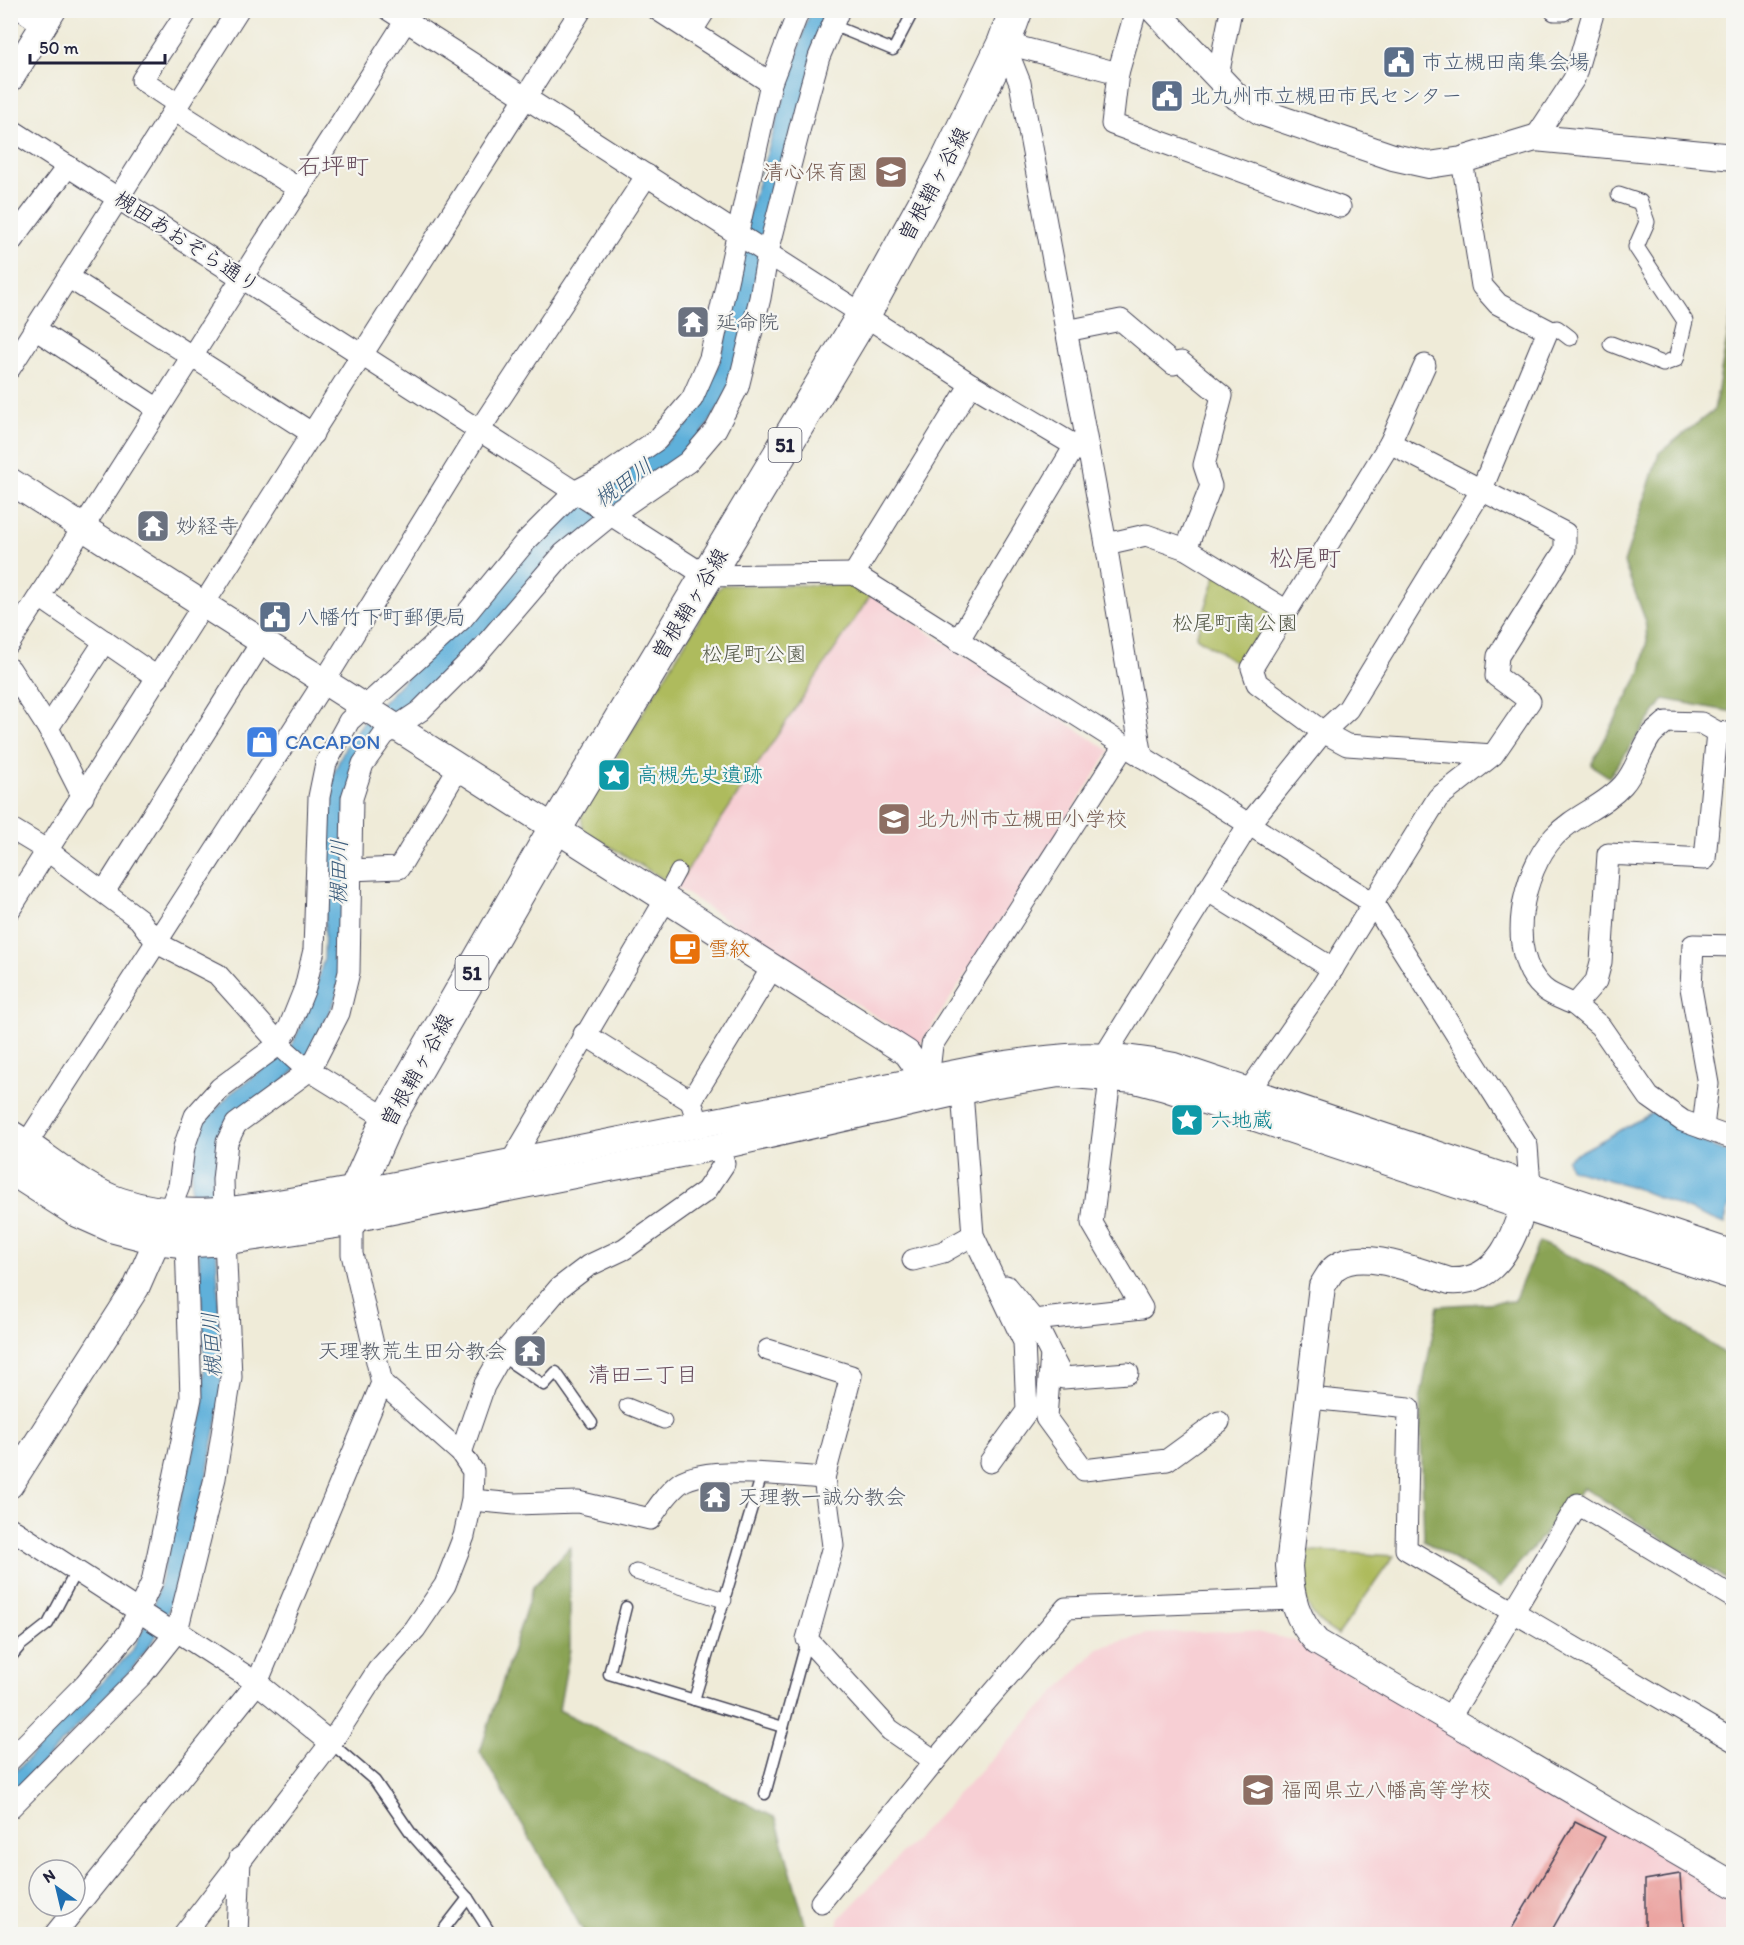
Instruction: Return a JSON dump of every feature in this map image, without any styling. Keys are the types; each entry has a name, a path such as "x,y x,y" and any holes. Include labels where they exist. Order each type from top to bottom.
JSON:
{"main road":[{"name":"曽根鞘ヶ谷線","path":"353,1206 388,1119 556,827 864,314 944,168 1004,43 1016,10"},
{"path":"14,1157 77,1210 112,1226 198,1227 353,1206"}],"street":[{"path":"10,79 48,18 22,10"},
{"path":"188,10 142,80 176,107 299,189"},
{"path":"10,909 581,10"},
{"path":"658,10 771,83"},
{"path":"691,32 705,10"},
{"path":"10,1485 136,1288 198,1227 223,1180 227,1142 236,1124 307,1068 339,1013 349,972 352,798 363,764 384,735 380,717 387,689 462,619 526,541 579,493 657,440 692,399 710,358 771,83 799,10"},
{"path":"1136,10 1118,73 1112,124 1340,207"},
{"path":"1154,10 1237,97 1261,112 1331,138 1429,165 1462,160 1535,138 1734,157"},
{"path":"1218,76 1231,10"},
{"path":"1555,10 1563,10"},
{"path":"1535,138 1574,79 1594,10"},
{"path":"10,368 235,11"},
{"path":"10,642 299,189 402,14 526,98 971,384 1082,450"},
{"path":"281,1046 305,987 314,951 319,796 326,763 349,721 420,711 479,652 563,554 608,513 687,462 716,429 738,387 760,298 768,252 816,68 835,18"},
{"path":"1004,43 1118,73"},
{"path":"1004,43 1020,83 1066,331 1082,450 1106,544 1142,757"},
{"name":"槻田あおぞら通り","path":"10,129 608,513"},
{"path":"1462,160 1482,286 1498,304 1548,330 1557,328 1570,338"},
{"path":"10,243 68,166"},
{"path":"14,1157 157,943 324,682 480,429 647,175"},
{"path":"1611,344 1663,364 1676,359 1685,321 1636,247 1647,222 1640,202 1619,195"},
{"path":"68,277 191,358 313,434"},
{"path":"1066,331 1121,320 1173,364 1181,362 1221,396 1204,465 1211,486 1186,549"},
{"path":"35,329 158,409"},
{"path":"1034,1320 1142,1308 1092,1223 1104,1071 1208,890 1249,824 1323,732 1348,709 1481,491 1548,330"},
{"path":"1425,365 1390,443 1252,668 1257,683 1323,732 1347,745 1493,755"},
{"path":"854,573 971,384"},
{"path":"1248,1092 1333,969 1438,798 1493,755 1530,701 1496,676 1498,656 1565,550 1565,533 1390,443"},
{"path":"958,641 1082,450"},
{"path":"10,481 261,643 556,827 671,885 772,968 907,1053 942,1090"},
{"path":"608,513 706,576 854,573 1373,903 1527,1146 1526,1196 1518,1227 1503,1256 1482,1274 1463,1282 1450,1281 1367,1259 1350,1261 1335,1267 1322,1286 1289,1566 1292,1599 1305,1628 1317,1642 1734,1885"},
{"path":"1106,544 1146,535 1186,549 1287,611"},
{"path":"40,597 158,678"},
{"path":"48,728 105,641"},
{"path":"104,892 261,643"},
{"path":"10,669 48,728 83,796"},
{"path":"1575,1005 1596,981 1601,962 1608,854 1705,859 1725,733 1701,723 1666,722 1650,736 1624,785 1593,809 1570,821 1538,855 1523,901 1521,927 1531,972 1543,989 1575,1005 1600,1026 1649,1097 1683,1121 1734,1140"},
{"path":"990,1462 1027,1411 1024,1342 974,1235 932,1045 1124,746"},
{"path":"350,870 399,868 459,767"},
{"path":"10,828 48,851 139,919 157,943 217,974 281,1046 307,1068 388,1119"},
{"path":"511,1162 671,885"},
{"path":"1208,890 1333,969"},
{"path":"1703,1128 1708,1084 1690,988 1693,945 1734,946"},
{"path":"691,1101 772,968"},
{"path":"584,1034 691,1101 699,1126"},
{"path":"10,1808 142,1675 170,1629 215,1478 231,1377 198,1227 178,1186 184,1147 195,1116 220,1088 274,1048 281,1046"},
{"path":"353,1206 721,1146 942,1090 1057,1056 1526,1196 1734,1254"},
{"path":"353,1206 511,1162 699,1126 1059,1074 1174,1066 1526,1196 1734,1277"},
{"path":"461,1453 484,1386 501,1356 559,1288 588,1266 624,1249 706,1191 724,1164 721,1146"},
{"path":"184,1935 240,1858 331,1743 378,1670 415,1629 445,1585 464,1536 472,1500 473,1472 461,1453 382,1383 352,1254 353,1206"},
{"path":"10,1760 85,1684 128,1634 141,1612 152,1582 191,1398 198,1227"},
{"path":"913,1260 943,1252 974,1235"},
{"path":"987,1262 1034,1320 1063,1378 1128,1373"},
{"path":"768,1350 851,1376 824,1478 833,1545 807,1639 890,1730 935,1761"},
{"path":"1051,1354 1046,1418 1084,1470 1167,1460 1219,1422"},
{"path":"56,1935 257,1683 382,1383"},
{"path":"1310,1398 1409,1408 1406,1549 1734,1741"},
{"path":"627,1406 664,1421"},
{"path":"472,1500 515,1504 578,1502 650,1519 680,1483 698,1475 762,1474 824,1478"},
{"path":"1449,1719 1578,1504 1734,1598"},
{"path":"10,1528 257,1683 331,1743"},
{"path":"636,1572 724,1600"},
{"path":"821,1902 935,1761 1066,1608 1292,1599"},
{"path":"237,1935 240,1858"}],"lane":[{"path":"835,18 893,50 914,10"},
{"path":"501,1356 544,1385 556,1372 592,1423"},
{"path":"694,1700 762,1474"},
{"path":"10,1658 20,1646 48,1624 76,1571"},
{"path":"626,1606 609,1674 783,1727"},
{"path":"765,1794 807,1639"},
{"path":"331,1743 375,1781 413,1836 468,1898 491,1935"},
{"path":"440,1935 468,1898"}],"shaded area":[{"name":"北九州市立槻田小学校","path":"871,595 1110,751 920,1045 676,887"},
{"name":"福岡県立八幡高等学校","path":"1247,1630 1293,1640 1734,1896 1733,1934 836,1934 839,1919 1098,1648 1147,1634"}],"green space":[{"path":"1733,306 1733,712 1664,699 1609,777 1591,765 1641,671 1647,640 1645,619 1624,563 1659,453 1714,410"},
{"name":"松尾町南公園","path":"1217,572 1279,612 1244,668 1196,637"},
{"name":"松尾町公園","path":"723,585 855,585 871,595 676,887 583,830 581,815 717,590"},
{"path":"1539,1242 1610,1275 1733,1360 1733,1584 1584,1487 1500,1587 1424,1541 1420,1400 1438,1306 1514,1301"},
{"path":"570,1547 570,1649 559,1710 776,1818 808,1934 585,1934 480,1752 533,1587"},
{"path":"1303,1550 1394,1556 1338,1635 1325,1627 1309,1609 1303,1589"}],"water":[{"name":"槻田川","path":"810,11 830,11 730,391 694,446 519,599 361,756 338,993 311,1053 221,1146 212,1187 215,1207 222,1394 206,1480 178,1589 157,1635 132,1669 11,1796 11,1776 132,1651 153,1610 203,1411 204,1361 198,1231 191,1189 193,1154 203,1124 230,1094 279,1058 293,1043 313,998 324,958 329,795 335,770 346,746 362,724 571,506 664,445 687,425 716,371 725,340 746,223"},
{"path":"1656,1111 1692,1137 1733,1154 1733,1194 1724,1224 1630,1186 1570,1169 1567,1159"}],"building":[{"path":"1575,1822 1605,1837 1549,1935 1508,1935"},
{"path":"1680,1874 1684,1935 1645,1935 1645,1880"}],"place":[{"name":"市立槻田南集会場","path":"1399,62"},
{"name":"北九州市立槻田市民センター","path":"1167,96"},
{"name":"清心保育園","path":"891,172"},
{"name":"延命院","path":"693,322"},
{"name":"妙経寺","path":"153,526"},
{"name":"八幡竹下町郵便局","path":"275,617"},
{"name":"CACAPON","path":"262,742"},
{"name":"高槻先史遺跡","path":"614,775"},
{"name":"北九州市立槻田小学校","path":"894,819"},
{"name":"雪紋","path":"685,949"},
{"name":"六地蔵","path":"1187,1120"},
{"name":"天理教荒生田分教会","path":"530,1351"},
{"name":"天理教一誠分教会","path":"715,1497"},
{"name":"福岡県立八幡高等学校","path":"1258,1790"}],"district":[{"name":"石坪町","path":"333,166"},
{"name":"松尾町","path":"1305,558"},
{"name":"清田二丁目","path":"643,1374"}]}
